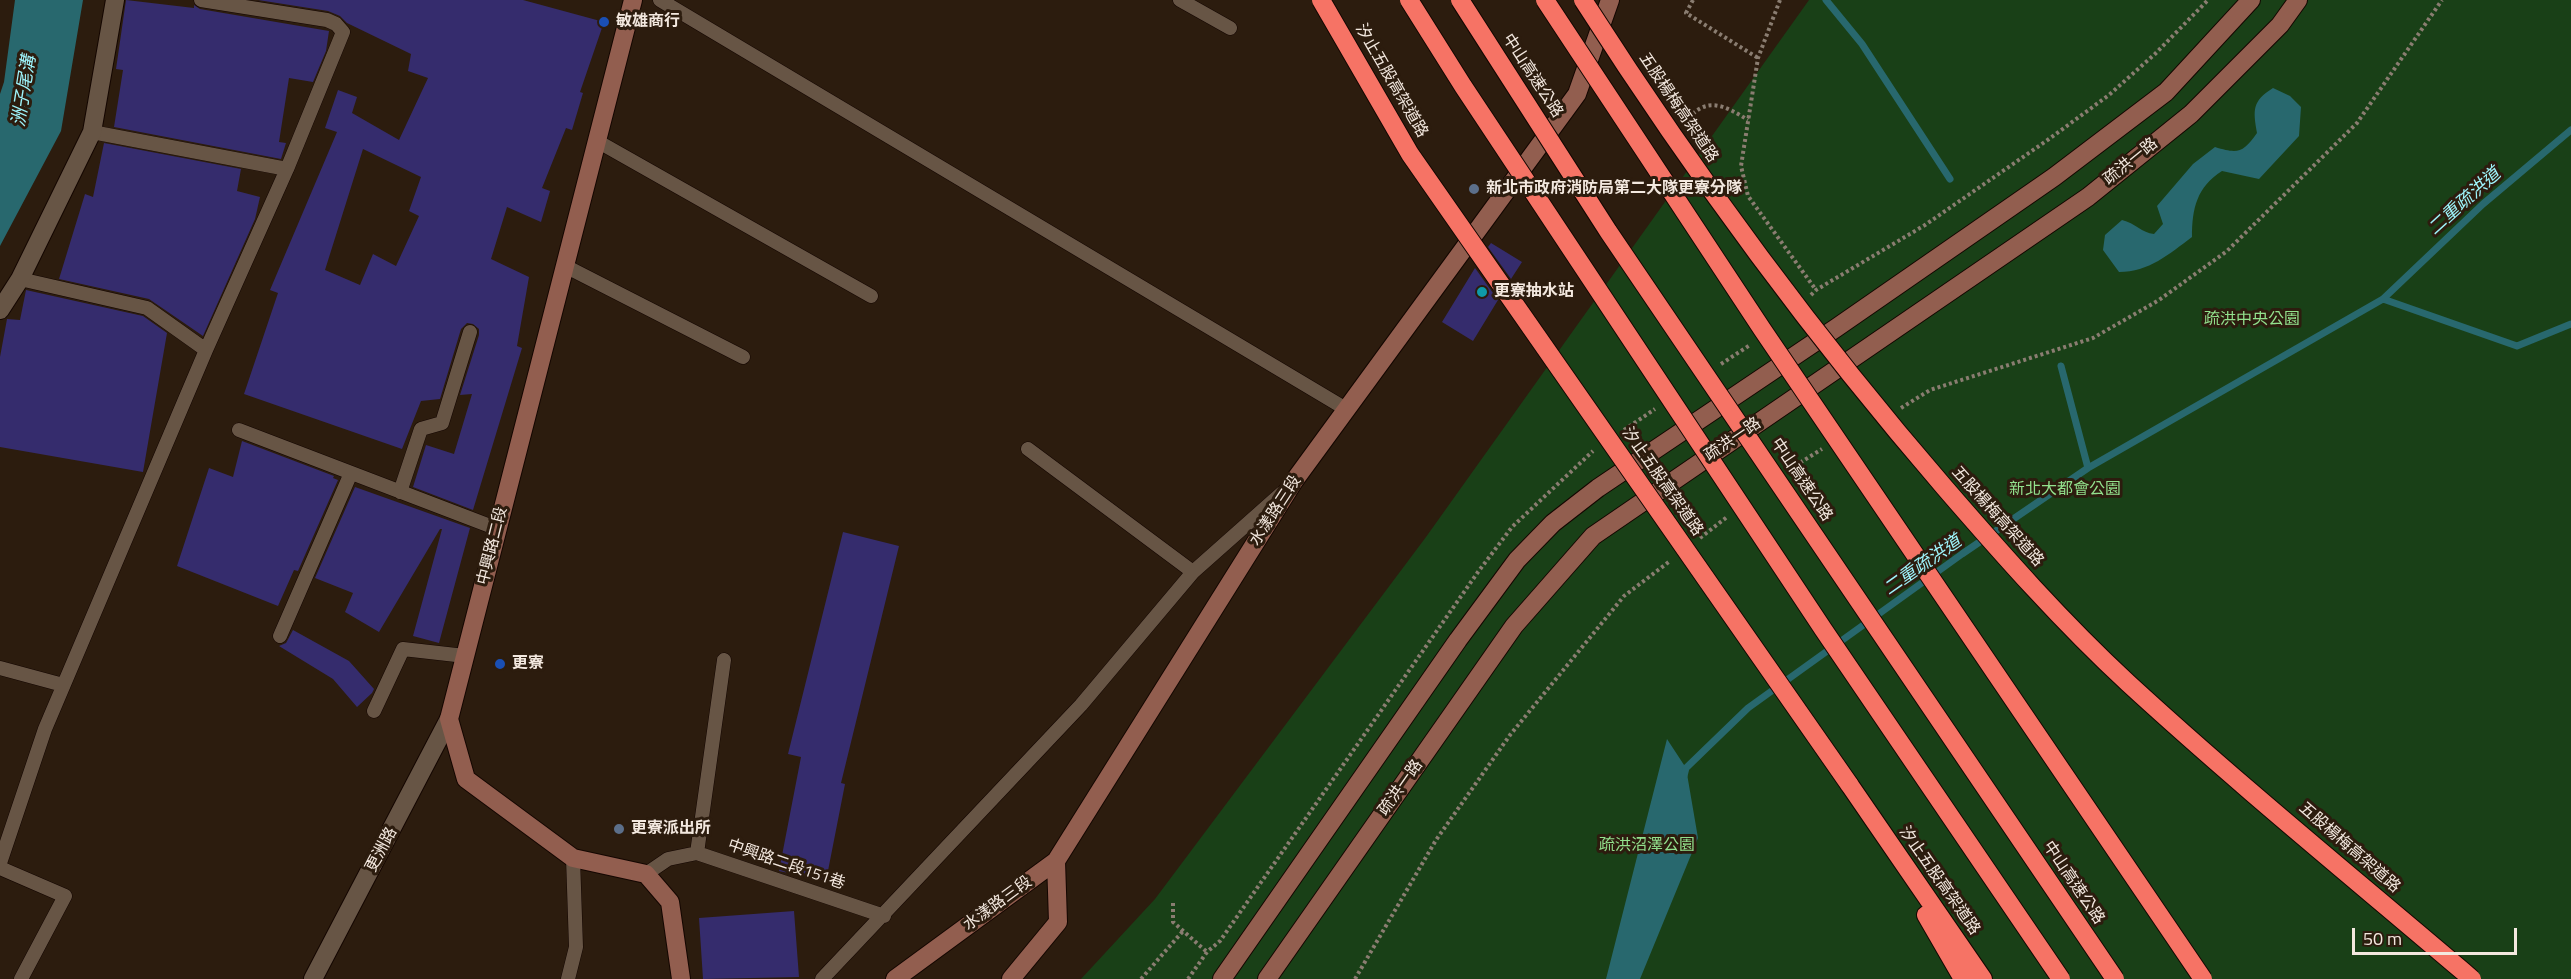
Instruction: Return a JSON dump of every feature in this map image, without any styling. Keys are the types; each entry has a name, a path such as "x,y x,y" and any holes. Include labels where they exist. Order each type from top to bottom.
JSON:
{"highway":[{"name":"汐止五股高架道路","path":"1321,0 1410,154 1983,979"},
{"path":"1409,0 1463,86 1810,609 2061,979"},
{"name":"中山高速公路","path":"1460,0 1608,231 2115,979"},
{"path":"1545,0 1769,339 2203,979"},
{"name":"五股楊梅高架道路","path":"1582,0 1651,105 1771,273 1868,398 2010,563 2126,682 2472,979"},
{"path":"1849,784 1963,979"}],"street":[{"path":"0,310 20,279 92,132 115,0"},
{"name":"中興路二段","path":"449,719 633,0"},
{"name":"水漾路三段","path":"895,979 1056,861 1294,481 1577,94 1610,0"},
{"name":"疏洪一路","path":"1222,979 1458,640 1517,560 1553,524 1598,488 1836,328 2054,177 2166,92 2251,0"},
{"name":"疏洪一路","path":"1267,979 1514,626 1593,536 2088,197 2191,114 2280,25 2298,0"},
{"path":"449,719 466,779 573,858 646,874 669,902 681,979"},
{"name":"更洲路","path":"313,979 449,719"},
{"path":"1011,979 1058,922 1056,861"}],"lane":[{"path":"0,863 45,729 63,685 206,350 287,169 343,32 336,24 327,20 201,0"},
{"path":"660,0 1346,409"},
{"path":"1180,0 1230,28"},
{"path":"92,132 287,169"},
{"path":"597,141 871,296"},
{"path":"565,266 743,357"},
{"path":"20,279 147,308 206,350"},
{"path":"400,492 421,429 442,423 470,332"},
{"path":"239,430 498,529"},
{"path":"1028,449 1193,572"},
{"path":"280,636 351,473"},
{"path":"822,979 1081,705 1193,572 1294,481"},
{"path":"374,711 403,649 465,656"},
{"path":"646,874 668,859 697,853 724,660"},
{"path":"0,668 63,685"},
{"name":"中興路二段151巷","path":"697,853 884,916"},
{"path":"568,979 576,947 573,858"},
{"path":"0,868 65,896 21,979"}],"path":[{"path":"1693,0 1686,13 1758,58"},
{"path":"1780,0 1758,58 1741,166 1748,196 1816,290"},
{"path":"1809,297 1816,290 1925,225 2067,127 2109,95 2155,54 2208,0"},
{"path":"1684,124 1694,110 1710,105 1726,106 1748,120"},
{"path":"1721,365 1760,338"},
{"path":"1623,430 1662,404"},
{"path":"1584,457 1594,450"},
{"path":"1173,903 1173,922 1207,952"},
{"path":"1141,979 1183,931"}],"green space":[{"name":"新北大都會公園","path":"1809,0 2571,0 2571,979 1081,979 1155,899 1426,537"}],"water":[{"name":"洲子尾溝","path":"15,0 83,0 61,131 0,246 0,94 4,82"},
{"path":"2273,88 2290,96 2301,107 2299,136 2259,179 2222,171 2214,177 2198,199 2193,217 2192,237 2167,256 2149,265 2140,269 2119,272 2103,250 2105,235 2122,220 2154,234 2163,224 2157,206 2193,164 2215,147 2235,151 2248,145 2257,133 2255,112 2258,102"},
{"path":"1667,739 1686,768 1698,838 1640,979 1606,979"}],"building":[{"path":"126,0 194,8 194,5 200,9 329,31 326,51 313,82 289,78 279,142 286,143 281,159 114,127 123,70 116,69"},
{"path":"258,0 523,0 604,22 580,92 583,93 572,130 566,128 542,188 550,191 541,222 507,207 491,259 529,277 517,346 522,348 473,510 413,487 426,445 454,454 472,394 460,395 479,335 479,329 473,324 467,323 461,329 440,399 421,401 402,449 244,394 278,293 270,290 337,132 325,128 338,90 357,97 352,113 399,140 428,78 408,71 411,54 347,23 340,16 328,11","holes":["363,149 421,177 409,211 419,216 396,266 373,254 360,285 325,270"]},
{"path":"104,143 241,169 237,191 260,197 255,219 203,336 149,299 59,279 85,194 93,197"},
{"path":"1491,243 1522,262 1511,279 1488,247"},
{"path":"1475,268 1498,300 1473,341 1442,322"},
{"path":"26,290 143,316 167,333 143,472 0,447 0,357 7,319 20,320"},
{"path":"242,441 334,476 333,478 338,480 298,571 294,570 278,606 177,566 209,468 233,477"},
{"path":"355,487 470,528 439,643 413,636 442,529 379,632 345,612 353,593 315,578"},
{"path":"843,532 899,546 841,783 845,784 826,881 779,871 801,757 788,754"},
{"path":"293,630 349,661 374,689 372,693 357,707 333,679 279,646 286,643"},
{"path":"794,911 799,977 703,979 699,918"}],"waterway":[{"path":"1826,0 1862,44 1950,179"},
{"name":"二重疏洪道","path":"1684,776 1686,768 1748,708 1962,554 2088,468 2383,299 2483,204 2571,130"},
{"name":"二重疏洪道","path":"2383,299 2517,346 2571,324"},
{"path":"2061,366 2088,468"}],"place":[{"name":"敏雄商行","path":"604,22"},
{"name":"新北市政府消防局第二大隊更寮分隊","path":"1474,189"},
{"name":"更寮抽水站","path":"1482,292"},
{"name":"更寮","path":"500,664"},
{"name":"更寮派出所","path":"619,829"}],"park label":[{"name":"疏洪中央公園","path":"2252,320"},
{"name":"疏洪沼澤公園","path":"1647,846"}]}
